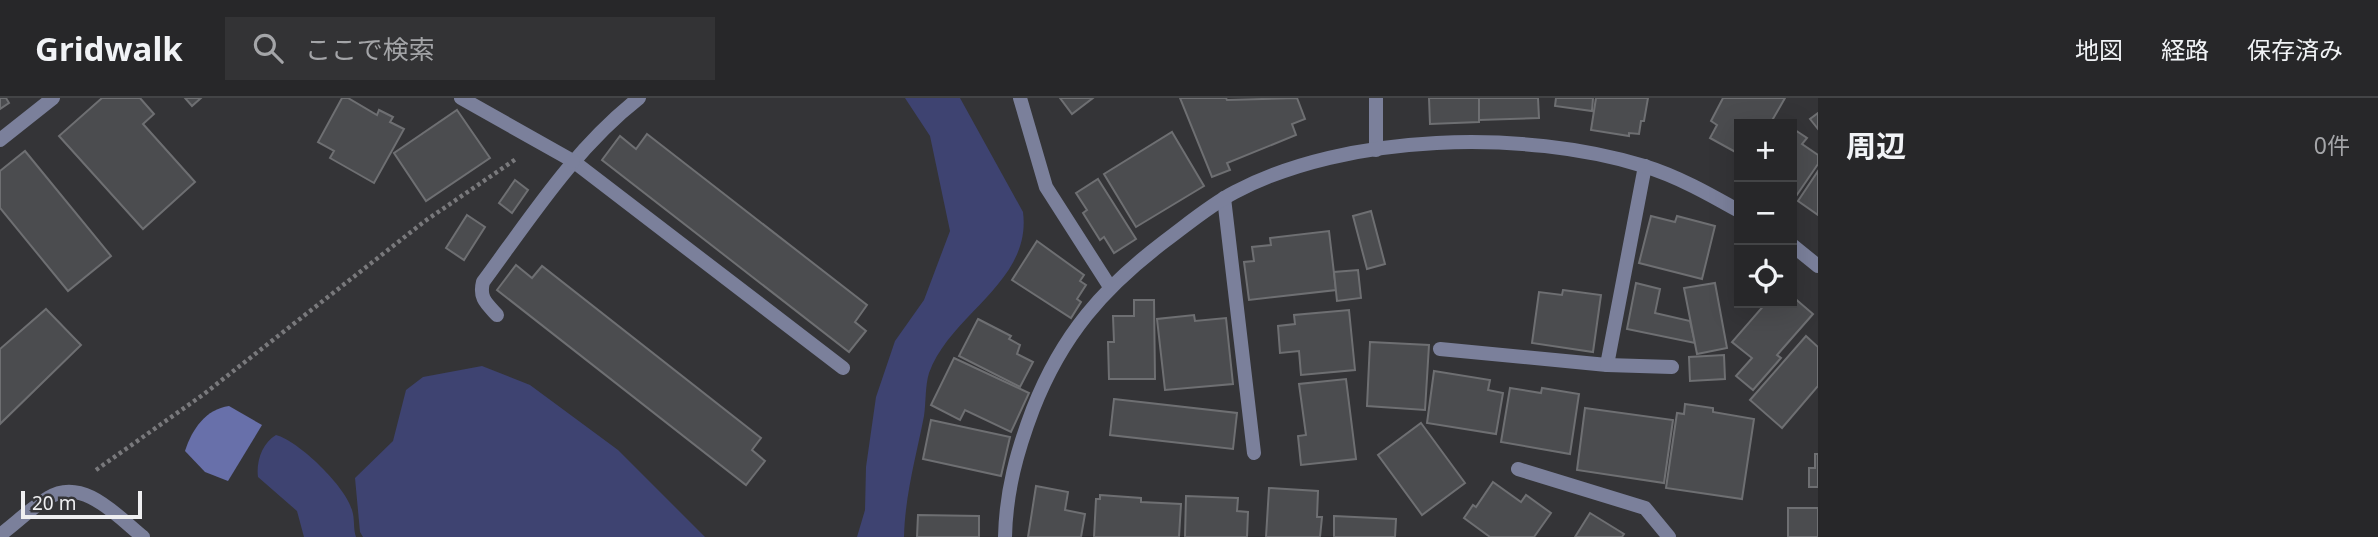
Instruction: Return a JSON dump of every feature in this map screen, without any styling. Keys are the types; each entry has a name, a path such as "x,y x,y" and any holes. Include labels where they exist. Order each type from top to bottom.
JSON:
{"street":[{"path":"0,140 53,98"},
{"path":"461,98 573,161 843,368"},
{"path":"497,315 486,304 481,292 483,282 573,161 612,119 639,98"},
{"path":"1020,98 1046,187 1110,287"},
{"path":"1376,98 1377,150"},
{"path":"1005,537 1014,463 1045,380 1062,349 1110,287 1130,268 1224,198 1298,166 1377,150 1516,142 1575,150 1645,166 1734,208"},
{"path":"1607,365 1645,166"},
{"path":"1224,198 1254,453"},
{"path":"1797,249 1818,266"},
{"path":"1440,349 1607,365 1672,367"},
{"path":"1518,468 1645,508 1669,537"},
{"path":"0,535 49,497 59,493 83,492 101,502 143,537"}],"path":[{"path":"72,492 105,462 204,394 425,221 541,143"}],"shaded area":[{"path":"905,98 960,98 1023,212 1022,237 1015,258 1003,278 954,332 929,373 904,537 857,537 865,510 866,467 876,397 895,341 924,300 950,231 930,136"},
{"path":"482,366 530,385 618,450 705,537 363,537 360,532 355,478 393,441 406,390 423,377"},
{"path":"229,406 262,425 228,481 205,472 185,451 201,421 213,411"},
{"path":"276,435 309,455 341,489 352,510 356,537 304,537 297,511 258,477 261,453"}],"building":[{"path":"0,98 6,98 9,103 0,109"},
{"path":"102,98 140,98 154,114 143,124 195,182 143,229 59,136"},
{"path":"185,98 201,98 192,106"},
{"path":"342,98 348,98 377,115 379,110 393,117 390,122 404,129 374,183 330,158 334,151 318,142"},
{"path":"1060,98 1093,98 1072,114"},
{"path":"1180,98 1297,98 1305,119 1292,124 1296,135 1227,163 1230,170 1212,177"},
{"path":"1429,98 1479,98 1479,122 1430,124"},
{"path":"1479,98 1538,98 1539,118 1479,120"},
{"path":"1556,98 1593,98 1592,111 1555,106"},
{"path":"1596,98 1648,98 1639,134 1629,133 1629,136 1591,130"},
{"path":"1723,98 1785,98 1773,119 1734,119 1734,151 1710,138 1717,125 1711,121"},
{"path":"457,110 490,158 426,201 394,153"},
{"path":"1818,113 1818,129 1810,119"},
{"path":"1797,131 1807,138 1802,144 1818,155 1818,164 1797,195"},
{"path":"1172,132 1204,186 1136,227 1104,174"},
{"path":"647,134 867,305 855,322 866,331 849,352 602,160 620,136 636,149"},
{"path":"25,151 111,256 68,291 0,208 0,171"},
{"path":"1818,171 1818,215 1798,201"},
{"path":"1098,179 1136,239 1114,253 1104,237 1100,240 1083,213 1087,210 1076,193"},
{"path":"515,180 528,190 512,213 499,203"},
{"path":"1371,211 1385,264 1367,269 1353,216"},
{"path":"467,215 485,227 464,260 446,248"},
{"path":"1651,216 1675,222 1677,216 1715,226 1702,279 1639,263"},
{"path":"1329,231 1336,290 1249,300 1244,262 1254,261 1252,247 1271,245 1270,238"},
{"path":"1037,241 1084,275 1080,281 1086,285 1077,299 1081,302 1071,318 1012,280"},
{"path":"516,265 532,278 542,266 761,438 752,450 765,461 746,485 497,290"},
{"path":"1358,270 1361,298 1337,301 1334,272"},
{"path":"1636,283 1660,289 1655,313 1690,321 1695,343 1627,329"},
{"path":"1715,283 1727,348 1697,354 1684,288"},
{"path":"1563,290 1601,295 1593,352 1532,343 1539,292 1562,295"},
{"path":"1134,300 1154,300 1155,379 1109,379 1108,342 1114,342 1113,316 1134,316"},
{"path":"1797,300 1813,314 1777,355 1781,358 1753,390 1736,376 1752,358 1732,342 1762,308 1797,308"},
{"path":"46,309 81,345 0,424 0,349"},
{"path":"1349,310 1355,370 1301,375 1299,351 1280,353 1278,326 1295,324 1294,315"},
{"path":"1194,315 1195,321 1226,318 1233,384 1165,390 1157,319"},
{"path":"978,319 1011,336 1009,339 1020,345 1017,354 1033,362 1020,387 959,356"},
{"path":"1806,336 1818,347 1818,386 1782,428 1750,400"},
{"path":"1370,342 1429,345 1425,410 1367,406"},
{"path":"1724,355 1725,379 1690,381 1689,357"},
{"path":"954,358 1029,393 1011,432 965,410 960,420 931,405"},
{"path":"1434,371 1490,380 1488,390 1503,393 1496,434 1427,423"},
{"path":"1346,379 1356,459 1301,465 1298,436 1306,435 1299,384"},
{"path":"1510,388 1541,393 1542,388 1579,394 1570,454 1501,442"},
{"path":"1114,399 1237,413 1233,449 1110,435"},
{"path":"1685,404 1754,419 1742,499 1666,488 1677,413 1684,414"},
{"path":"1585,408 1673,420 1664,483 1577,470"},
{"path":"931,420 1010,437 1001,476 923,459"},
{"path":"1421,423 1465,483 1422,515 1378,455"},
{"path":"1815,454 1818,454 1818,487 1809,487 1809,468 1815,468"},
{"path":"1493,482 1521,502 1526,495 1551,513 1534,537 1490,537 1464,518 1473,505 1476,507"},
{"path":"1036,486 1068,492 1065,510 1085,514 1081,537 1028,537"},
{"path":"1269,488 1318,491 1317,517 1322,517 1320,537 1266,537"},
{"path":"1100,495 1141,498 1141,502 1181,504 1179,537 1094,537 1096,499 1100,499"},
{"path":"1186,496 1238,498 1237,511 1248,512 1247,537 1185,537"},
{"path":"1788,508 1818,508 1818,537 1788,537"},
{"path":"1590,513 1624,534 1622,537 1575,537"},
{"path":"918,515 979,516 979,537 917,537"},
{"path":"1334,516 1396,519 1395,537 1334,537"}]}
